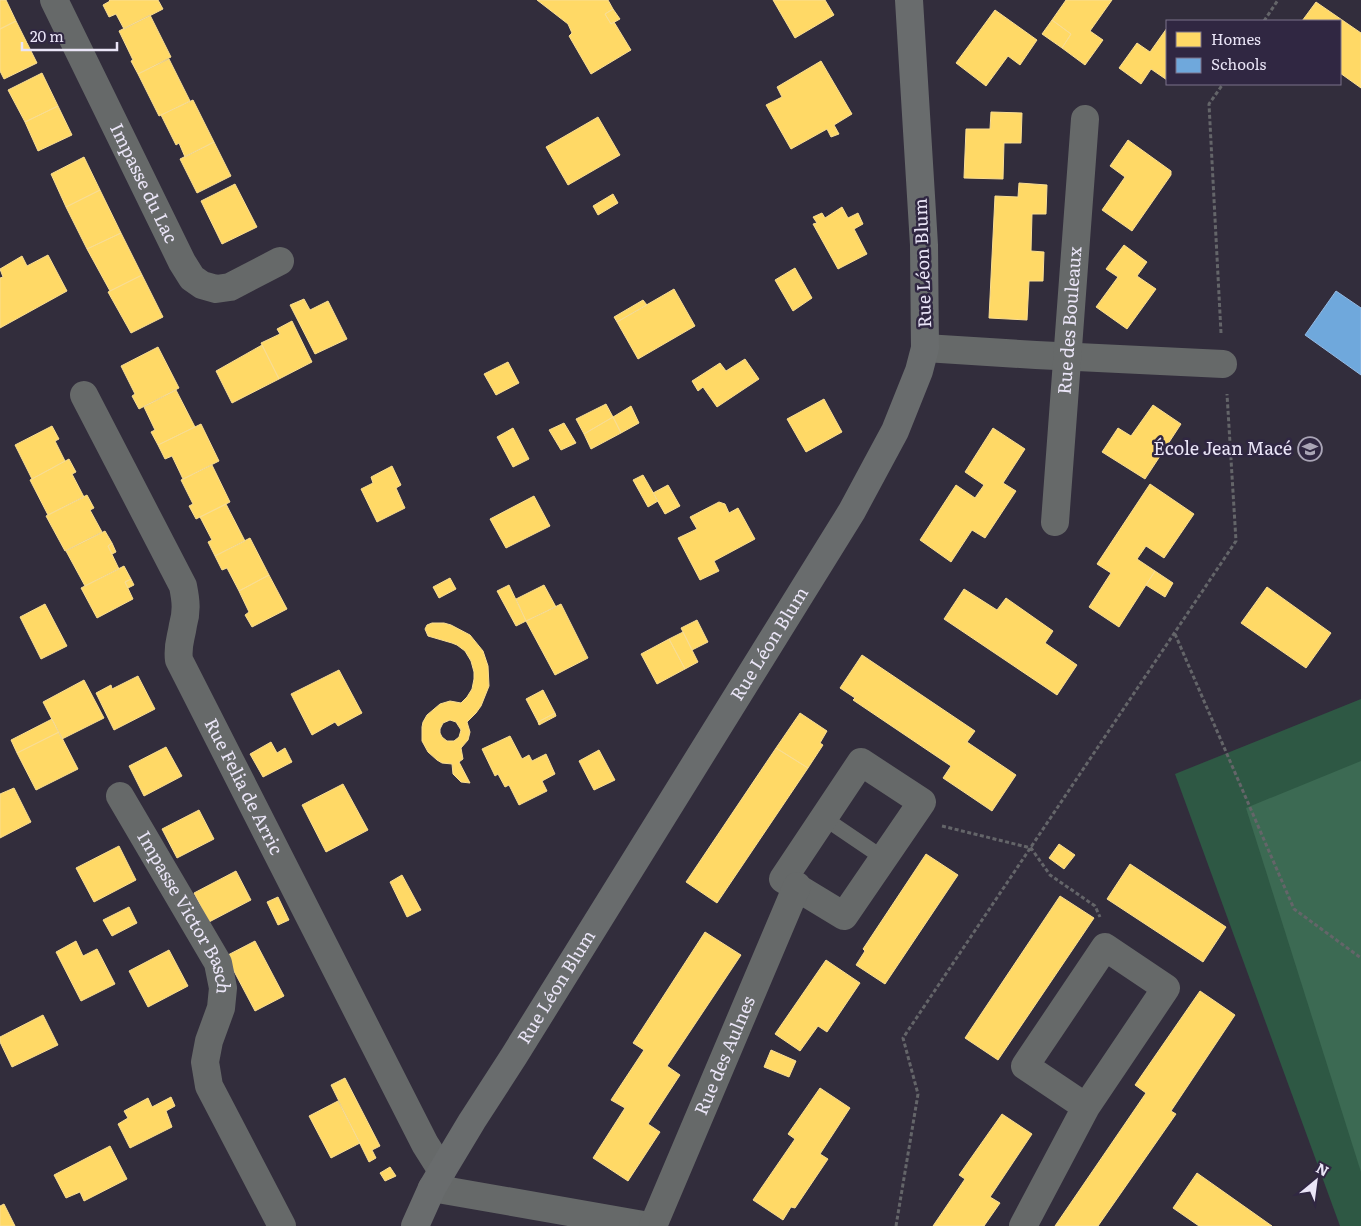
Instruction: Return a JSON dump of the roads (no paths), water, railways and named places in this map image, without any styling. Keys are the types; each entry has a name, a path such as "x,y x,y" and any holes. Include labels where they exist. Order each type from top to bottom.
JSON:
{"main road":[{"name":"Rue Léon Blum","path":"415,1226 437,1180 472,1121 852,511 895,431 919,371 925,348 924,245 909,0"}],"street":[{"name":"Impasse du Lac","path":"54,0 182,262 192,278 202,286 216,290 230,288 280,261"},
{"name":"Rue des Bouleaux","path":"1055,522 1084,119"},
{"path":"925,348 1222,364"},
{"name":"Rue Felia de Arric","path":"84,395 183,586 186,601 183,627 177,649 179,660 425,1144 437,1180"},
{"path":"861,762 922,802 844,916 783,878 824,818 861,762"},
{"name":"Impasse Victor Basch","path":"120,796 218,963 224,988 221,1008 209,1040 205,1062 209,1086 282,1226"},
{"name":"Rue des Aulnes","path":"651,1226 797,886"},
{"path":"1023,1226 1086,1107 1166,988 1105,947 1025,1066 1086,1107"},
{"path":"437,1180 612,1223 651,1226"}],"lane":[{"path":"824,818 883,858"}],"place":[{"name":"École Jean Macé","path":"1310,449"}]}
